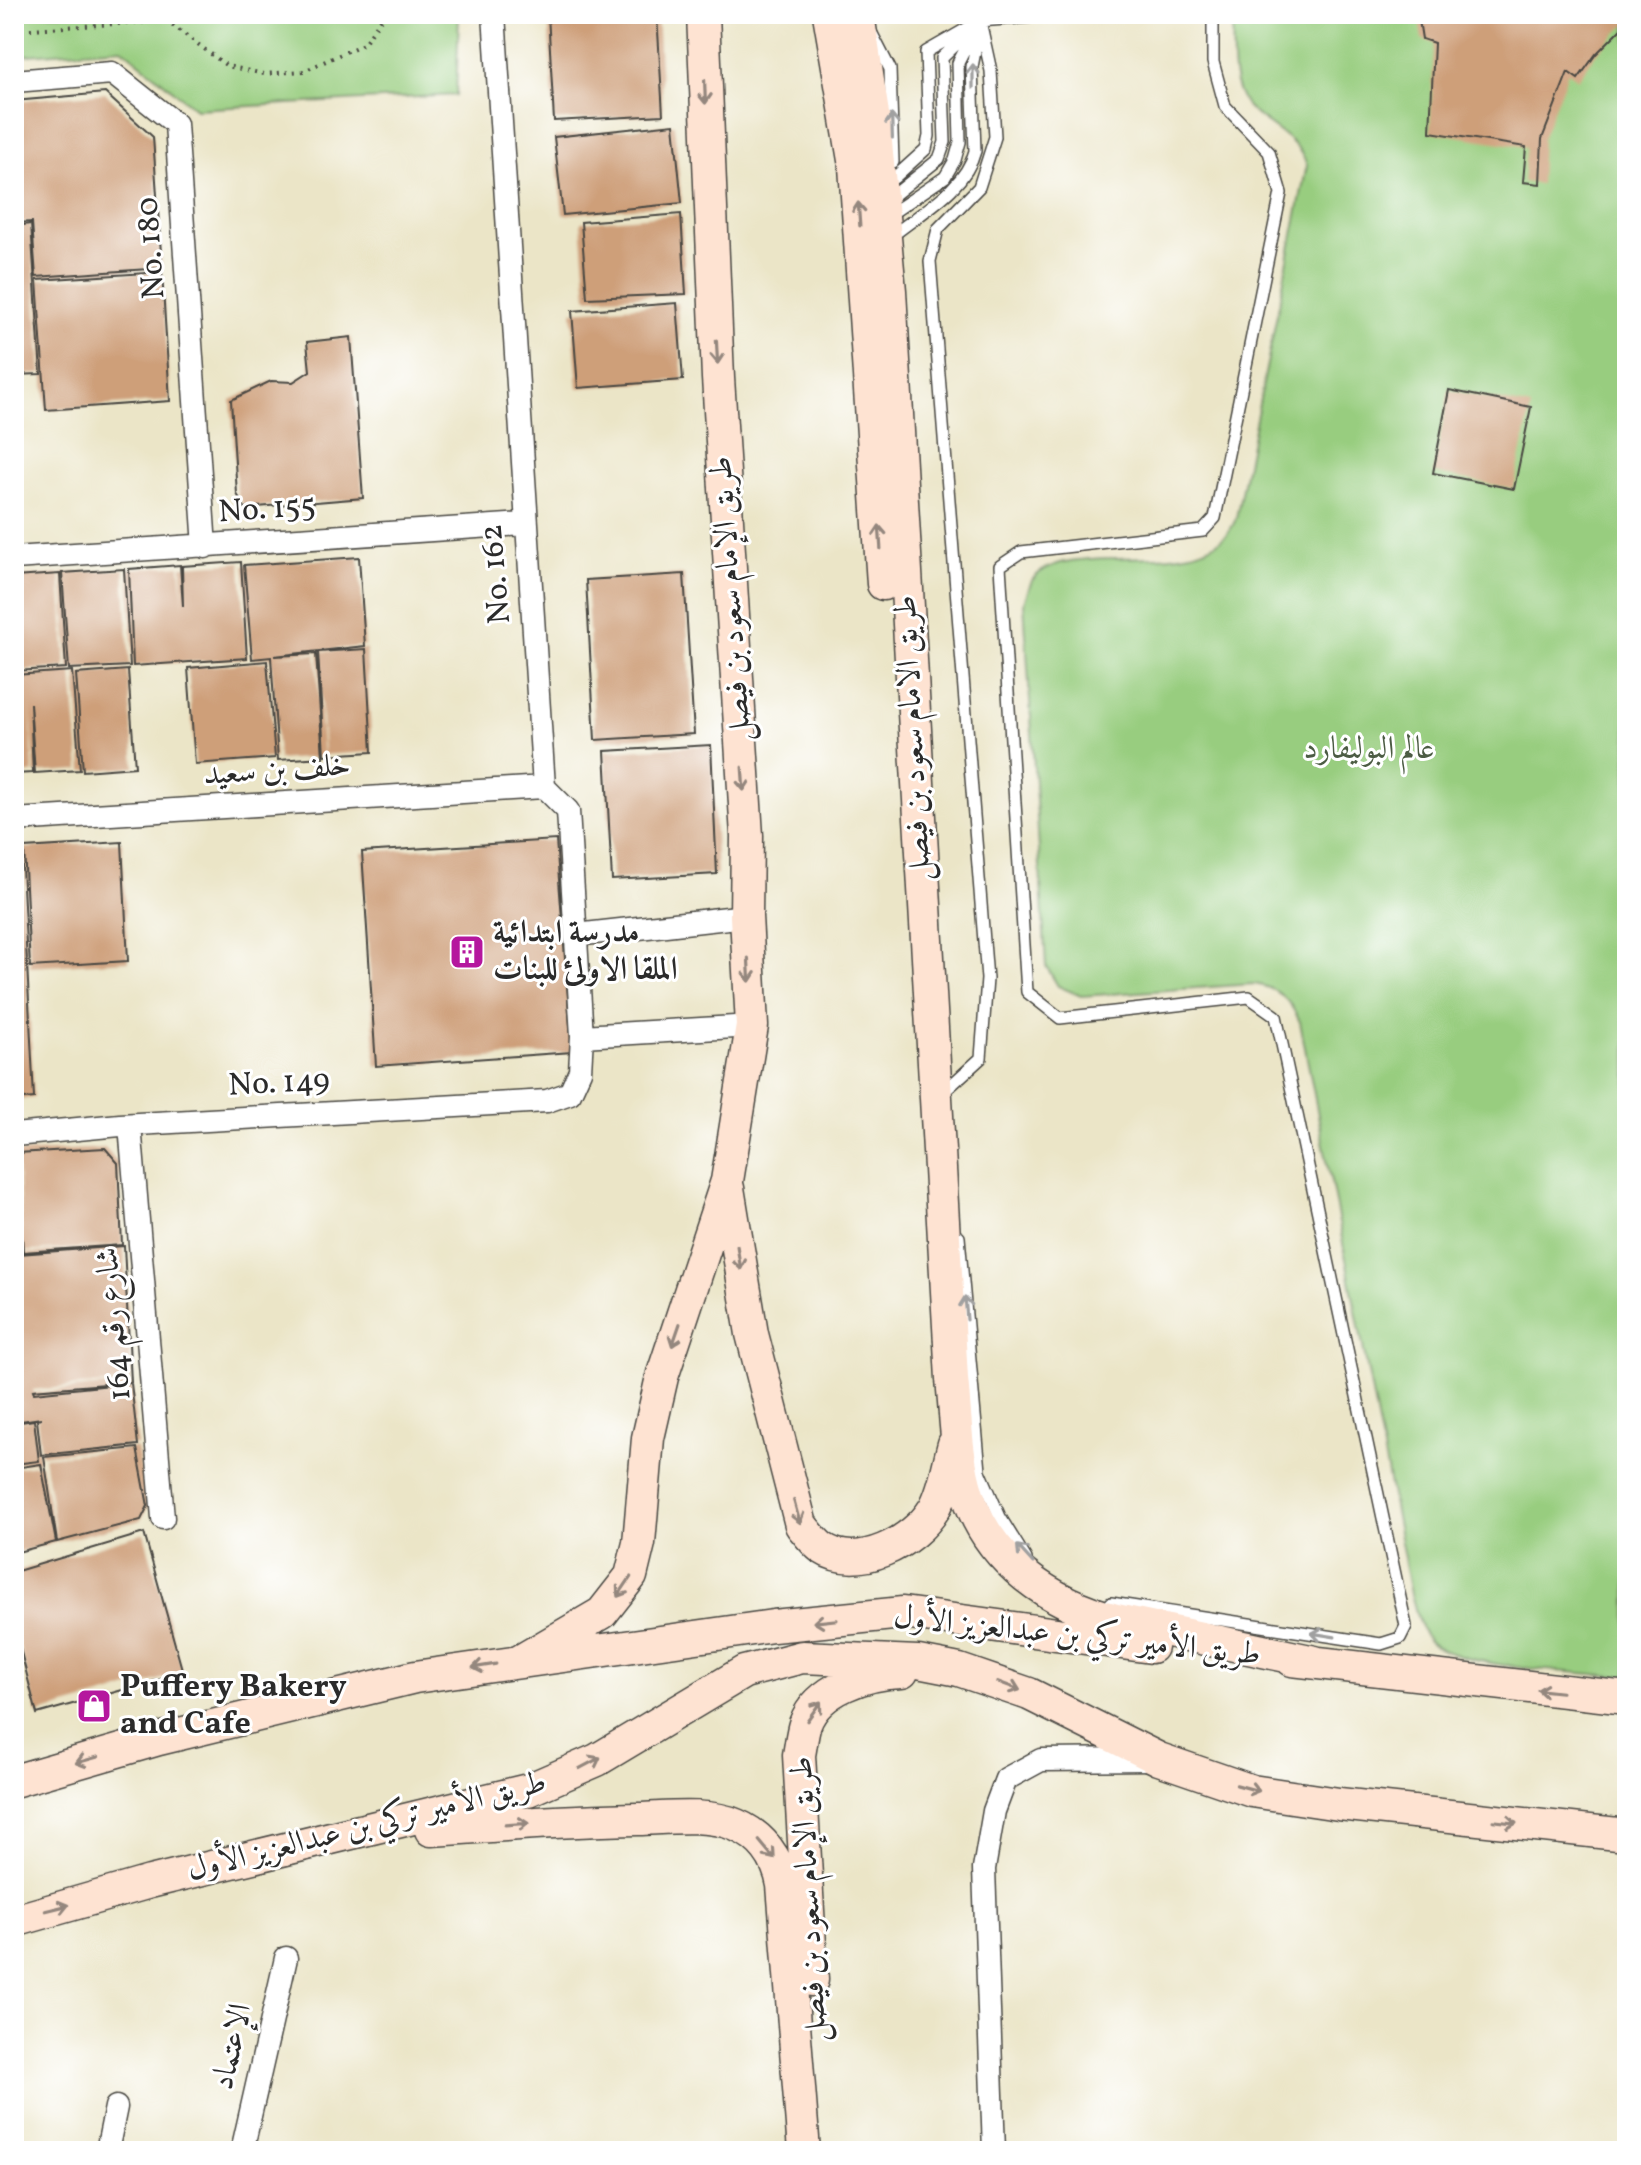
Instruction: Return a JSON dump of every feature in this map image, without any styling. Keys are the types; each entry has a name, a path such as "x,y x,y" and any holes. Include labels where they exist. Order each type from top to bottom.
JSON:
{"main road":[{"name":"طريق الإمام سعود بن فيصل","path":"703,14 718,378 747,836 746,916 752,1026 727,1181"},
{"path":"829,14 855,166 907,938 920,1053 941,1102"},
{"name":"طريق الامام سعود بن فيصل","path":"859,14 896,323 957,1429"},
{"path":"727,1181 752,1334 801,1525 809,1535 822,1547 853,1557 881,1551 911,1533 933,1512 941,1495 957,1429"},
{"path":"520,1661 602,1613 631,1576 639,1543 648,1438 662,1377 727,1181"},
{"path":"957,1429 967,1493 980,1522 1021,1573 1049,1596 1083,1612 1315,1662"},
{"name":"طريق الأمير تركي بن عبدالعزيز الأول","path":"14,1781 159,1739 415,1677 903,1613 1148,1647 1315,1662 1627,1698"},
{"name":"طريق الأمير تركي بن عبدالعزيز الأول","path":"14,1921 150,1882 539,1786 597,1760 744,1672 802,1657 918,1662 959,1670 1029,1694 1159,1759 1252,1791 1339,1804 1627,1835"},
{"name":"طريق الإمام سعود بن فيصل","path":"826,2151 801,1815 799,1755 805,1725 822,1700 851,1682 894,1672 959,1670"},
{"name":"طريق الإمام سعود بن فيصل","path":"356,1833 669,1818 714,1819 736,1825 757,1837 780,1867 783,1885 804,2151"}],"street":[{"name":"No. 162","path":"494,14 524,524 544,787"},
{"name":"No. 180","path":"14,81 112,73 176,124 205,547"},
{"name":"No. 155","path":"14,558 524,524"},
{"path":"544,787 568,811 582,1036 752,1026"},
{"name":"خلف بن سعيد","path":"14,820 544,787"},
{"path":"576,935 746,916"},
{"name":"No. 149","path":"14,1135 130,1125 547,1101 570,1093 580,1071 582,1036"},
{"name":"شارع رقم 164","path":"130,1125 163,1518"},
{"path":"994,2151 984,1869 994,1811 1006,1779 1041,1760 1159,1759"},
{"name":"الإعتماد","path":"242,2151 286,1958"},
{"path":"107,2151 116,2107"}],"lane":[{"path":"859,14 879,44 890,69 897,232 896,323"},
{"path":"894,178 926,149 929,136 926,52 980,21 1070,14"},
{"path":"1074,1591 1087,1600 1381,1644 1400,1638 1406,1626 1276,1016 1249,997 1060,1018 1027,992 1000,566 1021,552 1203,531 1215,518 1281,193 1269,152 1225,106 1213,62 1213,14"},
{"path":"955,1185 941,1102 981,1058 987,979 930,261 938,229 979,187 995,137 991,71 980,21"},
{"path":"894,195 939,159 945,142 942,58 980,21"},
{"path":"895,211 945,177 955,160 960,142 958,63 980,21"},
{"path":"897,232 952,188 972,164 975,151 972,67 980,21"},
{"path":"958,1217 980,1471 1000,1517 1025,1558 1037,1566"}],"path":[{"path":"14,30 167,21 175,14"},
{"path":"167,21 227,66 264,74 304,71 363,44 385,14"}],"green space":[{"path":"14,14 459,14 456,95 196,109 122,48 14,56"},
{"name":"عالم البوليفارد","path":"1232,14 1627,14 1627,1677 1521,1668 1463,1657 1428,1640 1422,1630 1411,1594 1300,1022 1288,1001 1277,992 1254,984 1081,996 1058,986 1046,966 1024,602 1033,579 1052,566 1078,560 1172,556 1200,551 1222,539 1236,518 1307,165 1296,146 1254,113 1240,96 1234,74"}],"building":[{"path":"548,14 657,14 663,115 554,121"},
{"path":"1418,14 1627,14 1627,23 1596,54 1578,79 1568,72 1542,139 1540,184 1523,182 1526,147 1430,132 1434,43 1422,39"},
{"path":"105,93 153,137 162,268 36,277 32,222 14,223 14,101"},
{"path":"674,124 682,203 563,215 554,137"},
{"path":"681,214 686,294 587,298 581,222"},
{"path":"31,224 41,374 14,375 14,226"},
{"path":"162,272 170,401 46,410 37,280"},
{"path":"677,303 683,380 578,388 572,311"},
{"path":"351,337 363,498 245,508 237,494 231,400 271,381 293,382 310,371 307,342"},
{"path":"1449,390 1531,407 1514,489 1433,473"},
{"path":"359,557 365,646 274,656 316,654 323,757 278,760 271,657 252,659 244,565"},
{"path":"241,562 247,658 133,666 129,569 180,565 183,606 182,566"},
{"path":"124,569 130,666 69,669 62,573"},
{"path":"60,574 66,668 14,671 14,577"},
{"path":"684,574 694,734 595,740 586,580"},
{"path":"366,649 372,752 324,755 318,652"},
{"path":"267,661 275,758 195,764 188,668"},
{"path":"128,670 135,767 83,771 76,674"},
{"path":"72,671 80,770 35,773 30,703 33,773 14,774 14,675"},
{"path":"711,745 717,874 612,880 605,751"},
{"name":"مدرسة ابتدائية الملقا الاولئ للبنات","path":"556,840 572,1052 376,1066 362,852"},
{"path":"122,842 128,961 30,967 24,848"},
{"path":"14,848 21,848 34,1098 14,1100"},
{"path":"105,1148 118,1163 122,1245 23,1252 17,1153"},
{"path":"14,1190 20,1254 124,1246 131,1382 33,1390 34,1393 131,1383 138,1445 41,1455 37,1420 41,1418 14,1422 14,1334 22,1373 19,1335 14,1323"},
{"path":"34,1420 39,1461 14,1464 14,1423"},
{"path":"137,1448 148,1506 141,1520 57,1542 44,1457"},
{"path":"41,1464 56,1542 14,1553 14,1468"},
{"path":"144,1533 183,1673 37,1714 14,1625 14,1572"}],"place":[{"name":"مدرسة ابتدائية الملقا الاولئ للبنات","path":"467,952"},
{"name":"Puffery Bakery and Cafe","path":"94,1706"}]}
